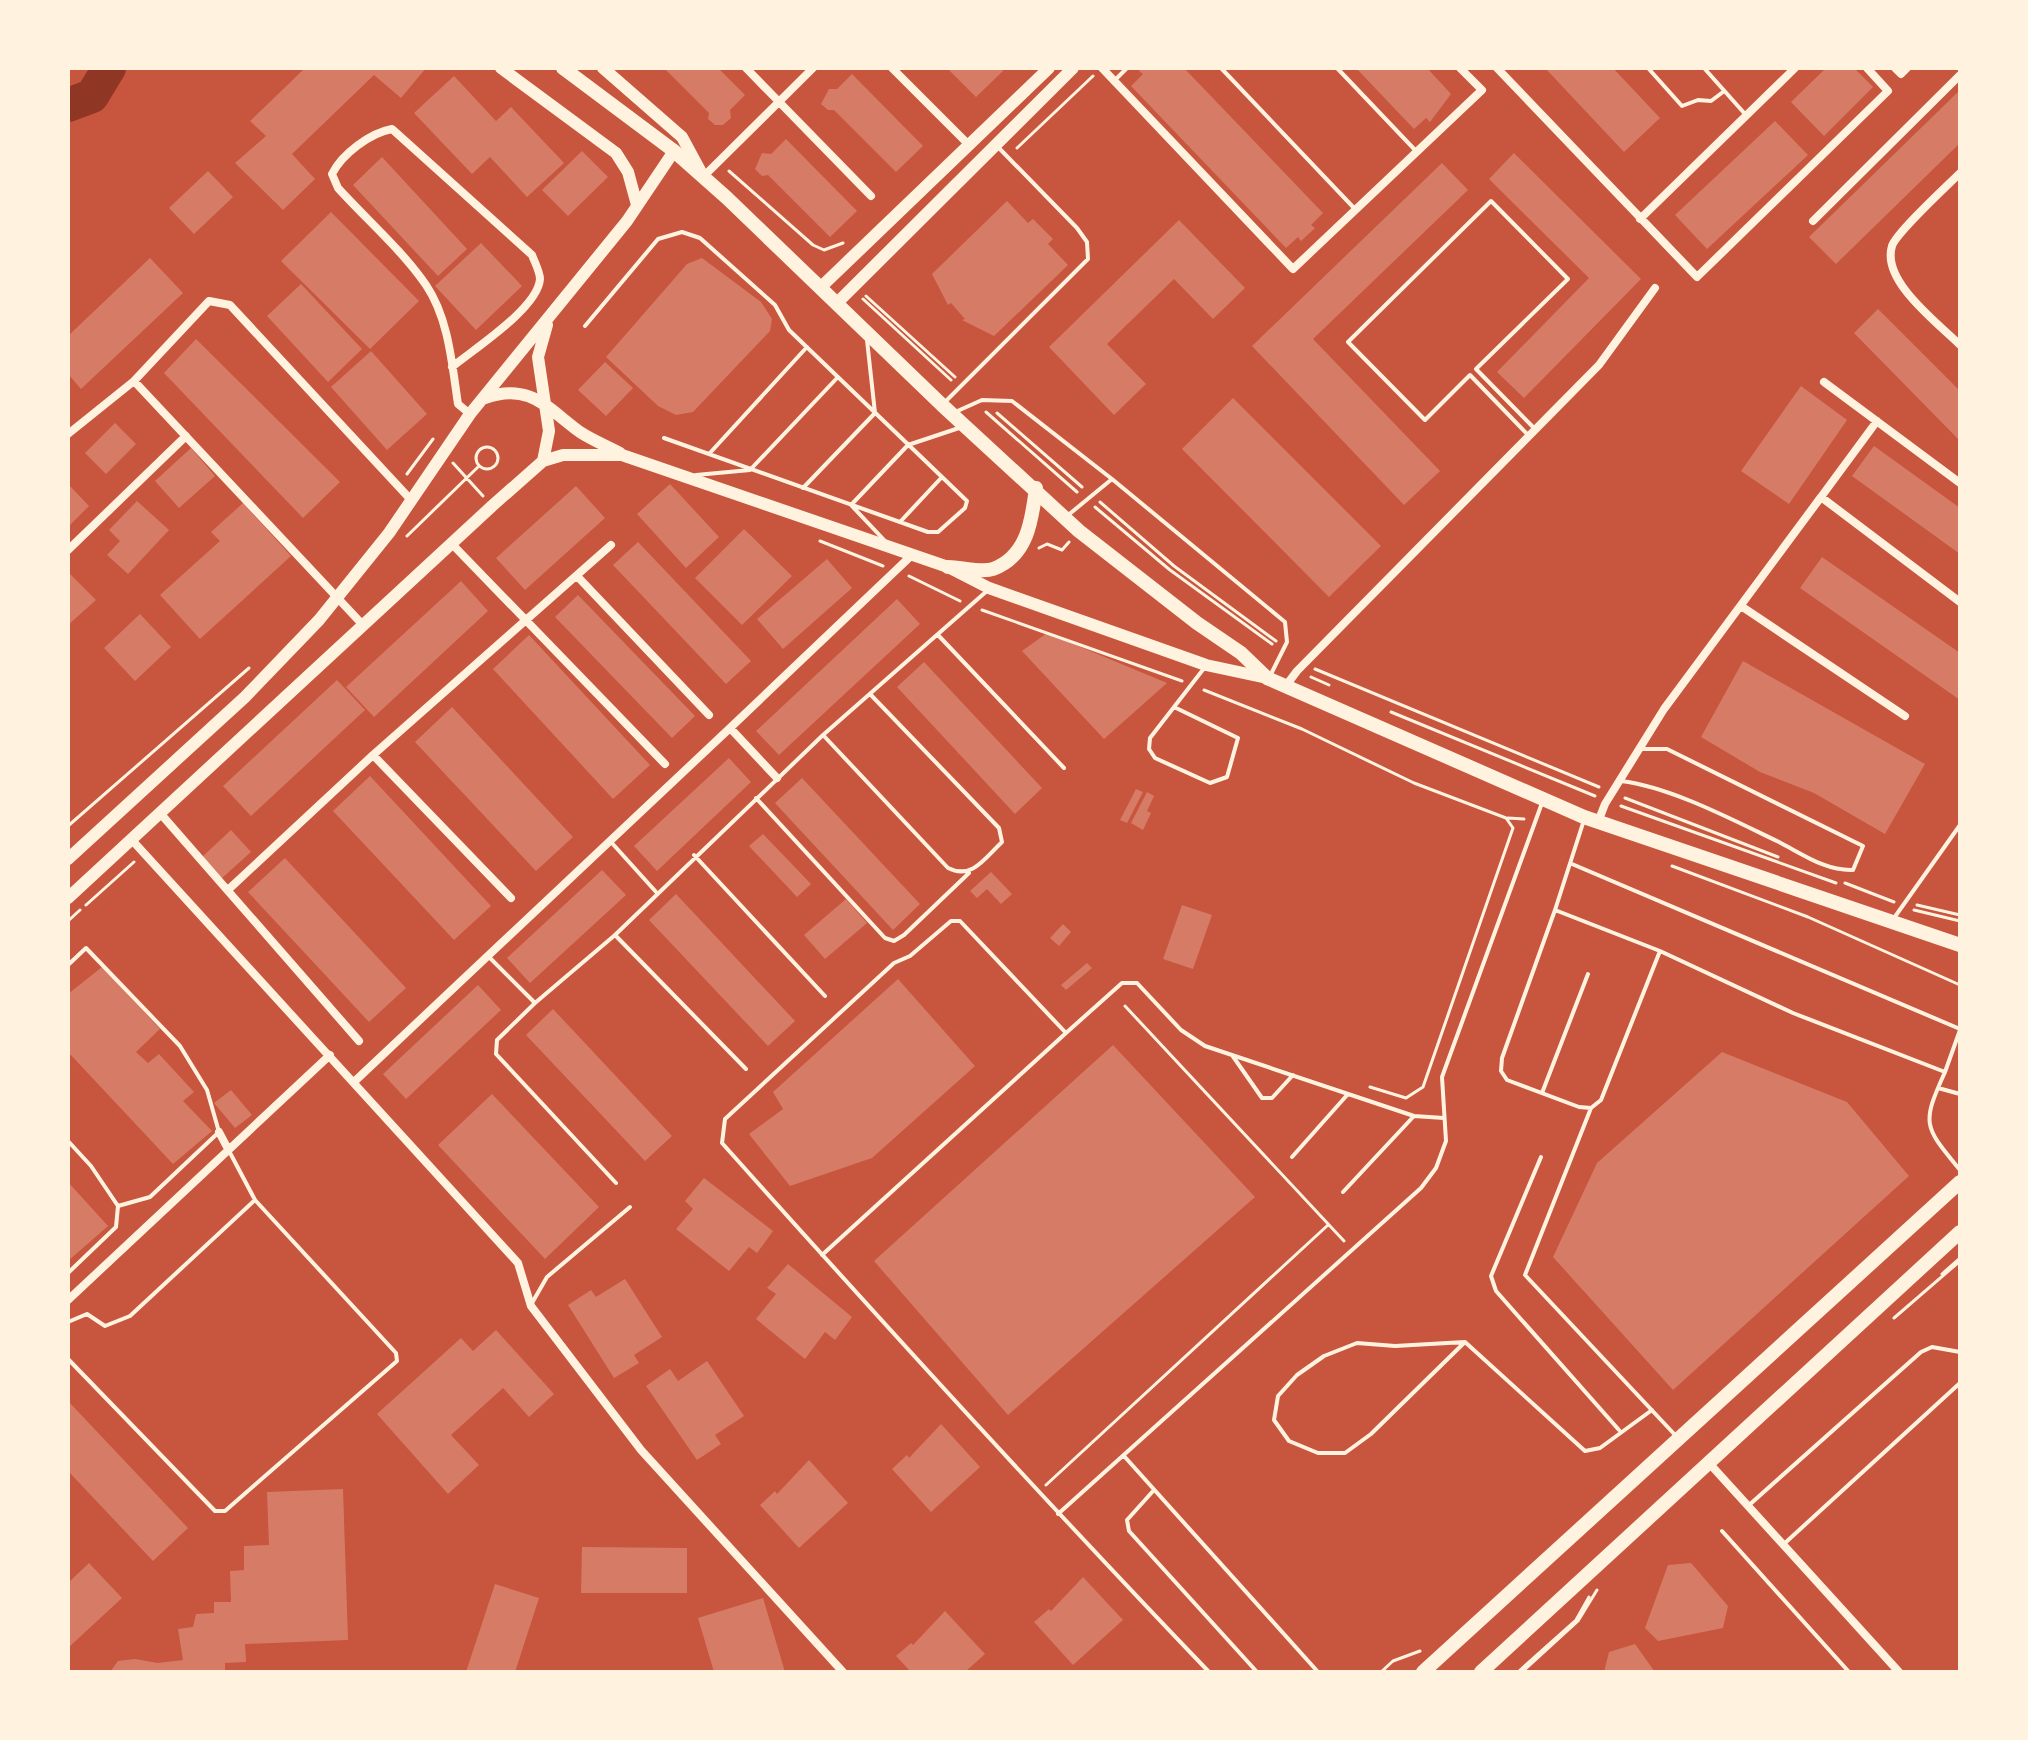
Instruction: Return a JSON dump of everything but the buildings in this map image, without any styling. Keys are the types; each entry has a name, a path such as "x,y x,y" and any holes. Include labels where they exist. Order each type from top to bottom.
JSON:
{"main road":[{"path":"501,68 616,153 628,172 637,205"},
{"path":"563,68 674,151 838,302 947,410 1118,563 1241,653 1268,678 1591,820 1960,945"},
{"path":"603,68 682,137 703,177"},
{"path":"838,302 1073,68"},
{"path":"821,287 970,146 1046,69"},
{"path":"68,859 274,669 338,598 412,501 470,414 637,205 674,151"},
{"path":"543,461 549,431 538,357 549,318"},
{"path":"482,399 500,393 524,394 546,403 581,432 622,455 913,554 948,567 989,588 1206,665 1268,678"},
{"path":"68,898 362,624 543,461 563,455 622,455"},
{"path":"948,567 992,569 1019,550 1031,526 1036,488"},
{"path":"1423,1672 1960,1182"},
{"path":"1481,1672 1960,1232"}],"street":[{"path":"746,68 871,196"},
{"path":"703,177 813,68"},
{"path":"892,68 970,146"},
{"path":"1101,68 1293,269 1482,90 1460,68"},
{"path":"1497,68 1697,277 1888,91 1867,68"},
{"path":"1640,219 1795,68"},
{"path":"1895,68 1901,74 1907,68"},
{"path":"1813,221 1960,75"},
{"path":"452,367 516,316 537,291 540,277 532,255 392,129 381,131 339,161 332,174 338,188 426,285 447,333 452,367 458,404 470,414"},
{"path":"1960,173 1892,244 1890,264 1896,280 1960,345"},
{"path":"1285,687 1297,671 1599,365 1655,288"},
{"path":"68,434 134,381 209,301 230,305 412,501"},
{"path":"134,381 362,624"},
{"path":"1824,382 1960,483"},
{"path":"1591,820 1609,797 1664,709 1877,421"},
{"path":"68,550 186,436"},
{"path":"1821,497 1960,602"},
{"path":"451,543 525,623 665,764"},
{"path":"229,889 373,755 611,545"},
{"path":"355,1081 913,554"},
{"path":"577,576 709,715"},
{"path":"1741,606 1905,716"},
{"path":"730,728 777,778"},
{"path":"373,755 511,898"},
{"path":"160,813 359,1041"},
{"path":"131,839 518,1263 531,1306 641,1450 843,1672"},
{"path":"68,1300 330,1055"},
{"path":"219,1132 228,1149"},
{"path":"1709,1463 1899,1672"}],"lane":[{"path":"1114,81 1127,68"},
{"path":"1221,68 1355,209"},
{"path":"1337,68 1417,152"},
{"path":"1648,68 1682,106 1698,100 1711,101 1723,92"},
{"path":"1704,68 1746,116"},
{"path":"947,410 962,386 1088,259 1087,242 1077,228 995,145"},
{"path":"1491,201 1568,279 1476,369 1532,433 1470,375 1425,420 1348,342 1491,201"},
{"path":"585,326 658,239 682,232 700,238 775,305 789,330 967,501 965,508 938,532 900,522 664,438"},
{"path":"803,488 875,413 867,333"},
{"path":"709,454 807,347"},
{"path":"685,476 750,470 838,377"},
{"path":"947,410 982,400 1012,401 1285,622 1287,642 1268,678"},
{"path":"851,505 908,445 965,426"},
{"path":"900,522 942,477"},
{"path":"1065,517 1112,479"},
{"path":"851,505 891,547"},
{"path":"616,1183 496,1054 497,1040 615,935 694,855 823,735 989,588"},
{"path":"938,635 1064,768"},
{"path":"1174,707 1238,738 1227,777 1210,783 1155,758 1149,749 1150,738 1206,665"},
{"path":"756,798 885,938 894,941 904,935 1002,842 999,828 870,694"},
{"path":"823,735 948,868 960,874 971,871"},
{"path":"1619,781 1642,783 1833,871 1853,870 1863,846 1667,749 1640,749"},
{"path":"1058,1514 1421,1188 1436,1168 1446,1141 1442,1077 1542,800"},
{"path":"1591,820 1555,910 1502,1058 1501,1071 1507,1080 1591,1108"},
{"path":"1891,922 1960,825"},
{"path":"611,842 657,893"},
{"path":"694,855 825,996"},
{"path":"1572,864 1960,1030 1927,1113 1932,1134 1960,1170"},
{"path":"1555,910 1660,951 1793,1013 1945,1072"},
{"path":"1066,1033 960,921 951,921 910,956 894,963 725,1119 722,1143 1041,1496 1209,1672"},
{"path":"615,935 746,1069"},
{"path":"68,965 86,948 180,1046 207,1090 219,1132 150,1197 118,1206"},
{"path":"1660,951 1601,1100 1591,1108 1525,1275 1679,1439"},
{"path":"488,956 535,1003"},
{"path":"1542,1093 1588,974"},
{"path":"822,1255 1122,983 1137,983 1181,1030 1205,1046 1414,1116 1444,1118"},
{"path":"1232,1055 1262,1098 1272,1098 1293,1075"},
{"path":"1938,1088 1960,1094"},
{"path":"1292,1157 1348,1094"},
{"path":"1343,1192 1414,1116"},
{"path":"68,1141 91,1166 118,1206 116,1227 68,1273"},
{"path":"68,1359 215,1511 225,1511 234,1506 397,1361 396,1353 255,1200 228,1149"},
{"path":"1541,1157 1491,1276 1496,1291 1619,1430"},
{"path":"68,1322 87,1314 105,1326 130,1316 255,1200"},
{"path":"531,1306 547,1277 630,1207"},
{"path":"1465,1342 1371,1434 1345,1453 1318,1453 1289,1441 1274,1420 1278,1396 1297,1375 1324,1356 1357,1343 1395,1346 1465,1342 1585,1451 1600,1448 1619,1430 1652,1410"},
{"path":"1748,1506 1921,1352 1932,1347 1960,1352"},
{"path":"1783,1544 1960,1383"},
{"path":"1124,1456 1318,1672"},
{"path":"1154,1490 1127,1520 1129,1531 1257,1672"},
{"path":"1722,1531 1849,1672"}],"path":[{"path":"1008,158 1101,68"},
{"path":"718,162 813,245 824,250 843,243"},
{"path":"855,286 962,386"},
{"path":"874,289 863,300 962,386"},
{"path":"982,400 1174,566 1282,645"},
{"path":"975,401 1170,570 1283,652"},
{"path":"432,439 492,506"},
{"path":"488,446 497,451 500,459 495,468 486,470 478,467 475,458 480,449 488,446"},
{"path":"399,487 422,449"},
{"path":"405,538 478,467"},
{"path":"68,826 257,661"},
{"path":"1306,663 1318,672 1609,797 1900,906"},
{"path":"1297,671 1335,688"},
{"path":"1174,678 1302,729 1414,783 1506,818 1513,828 1423,1087 1406,1098 1370,1087"},
{"path":"1387,711 1900,906 1960,918"},
{"path":"1666,864 1808,917 1960,985"},
{"path":"1911,904 1936,907 1960,918"},
{"path":"1125,1006 1343,1241"},
{"path":"1041,1496 1050,1479 1328,1225"},
{"path":"1888,1323 1960,1261"},
{"path":"1522,1672 1578,1621 1594,1593 1605,1582"}],"waterway":[{"path":"68,105 92,96 109,68"}]}
